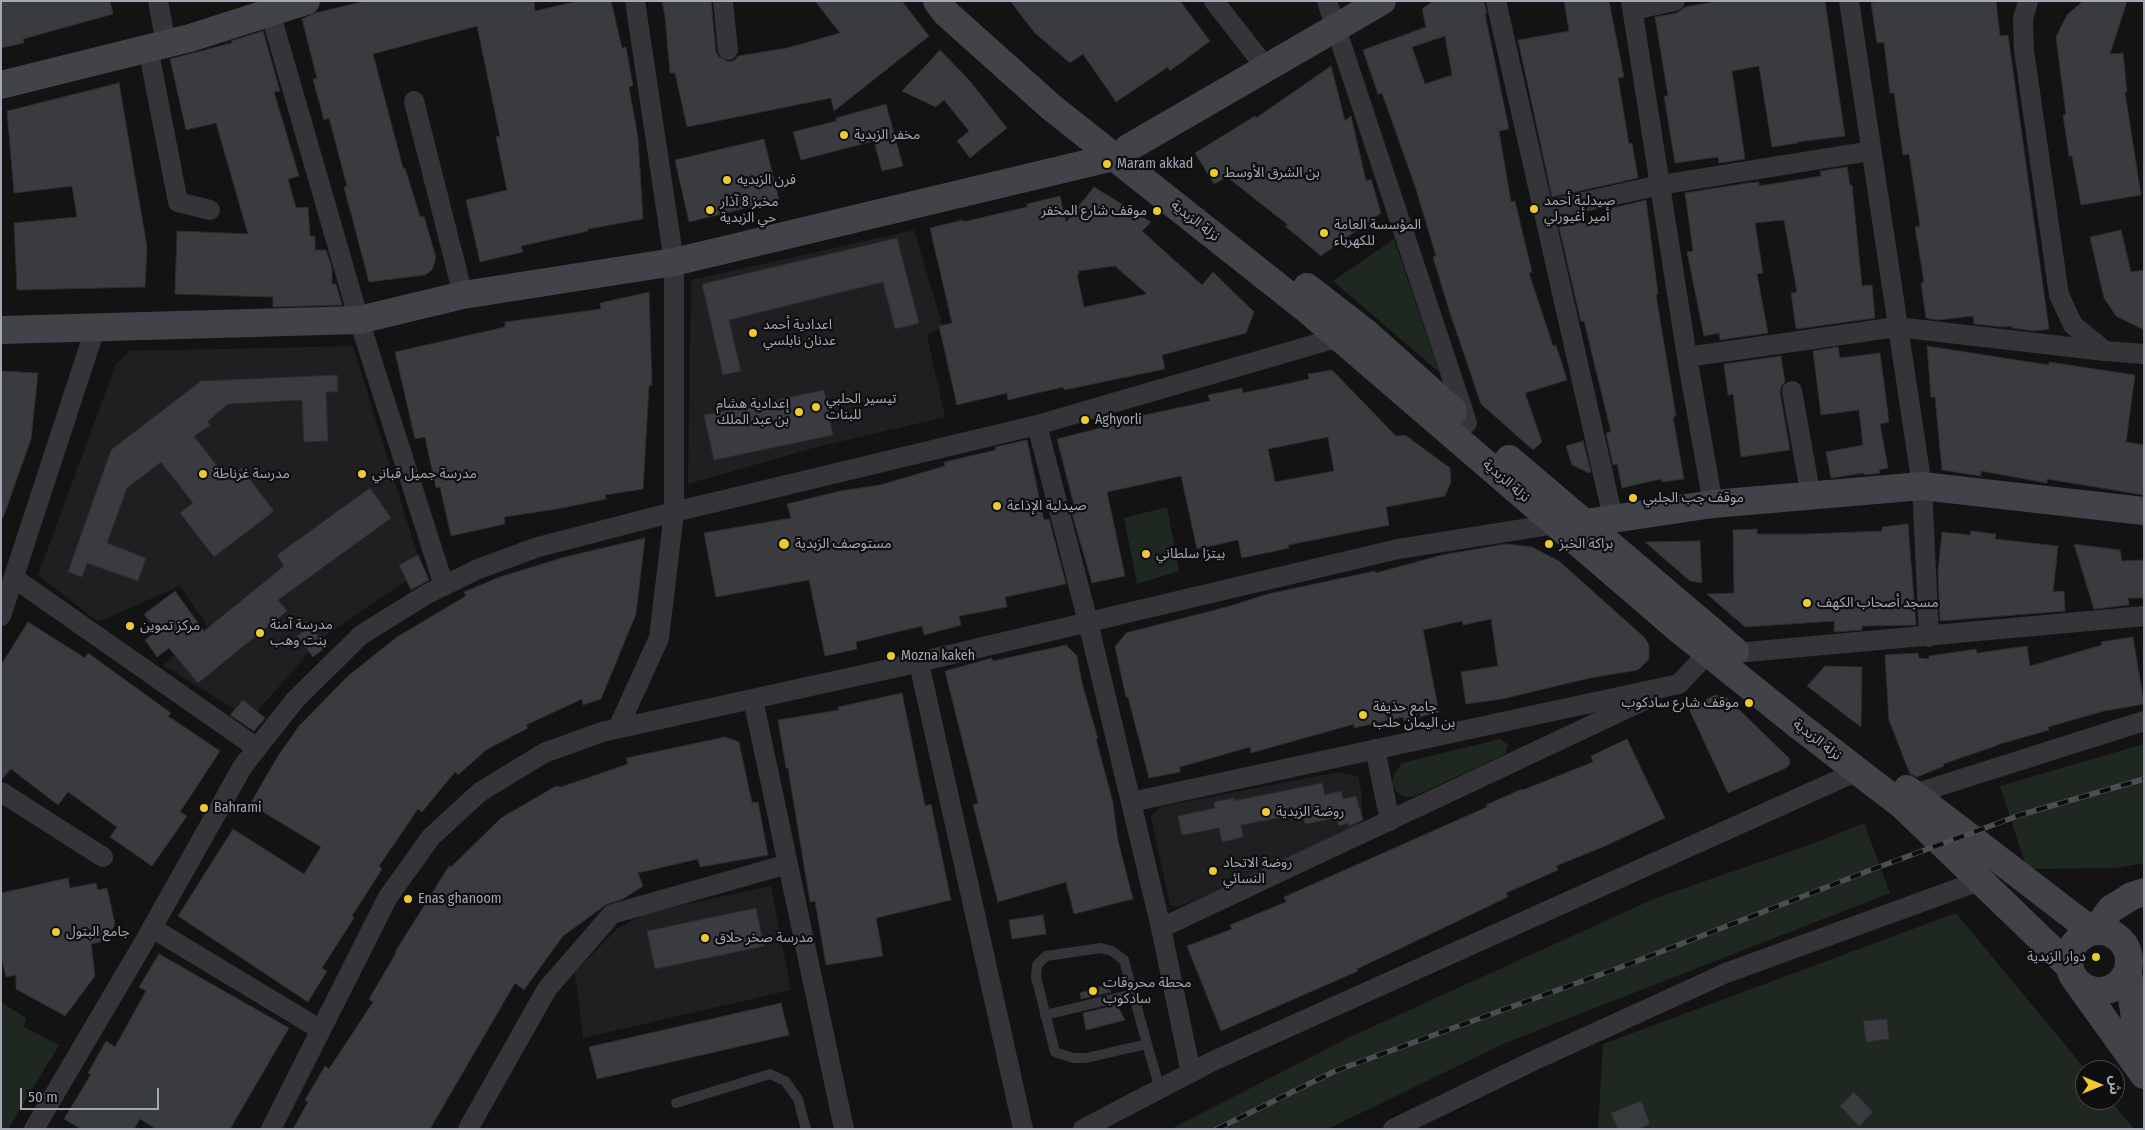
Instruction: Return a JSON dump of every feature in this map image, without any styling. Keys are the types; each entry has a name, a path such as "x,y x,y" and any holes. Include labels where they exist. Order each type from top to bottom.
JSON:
{"main road":[{"path":"1,85 157,46 306,1"},
{"name":"نزلة الزبدية","path":"937,1 946,13 1051,108 1121,152 1365,332 1467,423 1736,653 1914,794 2094,931"},
{"name":"نزلة الزبدية","path":"958,1 1121,152 1555,524 1708,653 1903,806 2071,971"},
{"path":"1,330 95,329 359,320 463,296 674,262 1121,152 1382,1"},
{"path":"1585,524 1613,518 1713,504 1922,486 2144,511"},
{"path":"2094,931 2111,909 2132,896 2144,892"},
{"path":"2144,1050 2135,1018 2133,962 2128,951 2119,937 2103,930 2084,934 2072,948 2071,971 2144,1075"},
{"path":"2071,971 2087,989 2096,991 2115,987 2122,981 2133,962"}],"street":[{"path":"158,1 157,46 178,202 210,210"},
{"path":"618,728 659,638 674,512 674,262 636,1"},
{"path":"723,1 728,50"},
{"path":"1214,1 1267,69"},
{"path":"1327,1 1467,423"},
{"path":"1496,1 1613,518"},
{"path":"1675,1 1632,5 1687,357 1713,504"},
{"path":"1849,1 1922,486 1929,637"},
{"path":"2028,1 2024,19 2024,50 2058,295 2073,325 2105,351"},
{"path":"270,12 359,320 444,586"},
{"path":"414,101 463,296"},
{"path":"1543,211 1660,185 1871,151"},
{"path":"1687,357 1897,327 2144,354"},
{"path":"1,616 95,329"},
{"path":"34,1129 152,928 243,766 295,700 361,635 444,586 478,569 538,547 674,512 1037,425 1340,338"},
{"path":"1792,391 1811,496"},
{"path":"1037,425 1088,622 1161,928 1190,1073"},
{"path":"271,1129 388,897 431,837 480,792 544,753 618,728 918,662 1398,550 1555,524"},
{"path":"14,578 257,748"},
{"path":"1736,653 2144,616"},
{"path":"1161,928 1679,684 1708,653"},
{"path":"918,662 1023,1129"},
{"path":"1131,802 1679,684"},
{"path":"753,699 844,1129"},
{"path":"1914,794 2144,721"},
{"path":"1375,749 1390,821"},
{"path":"1083,1129 1190,1073 1858,771"},
{"path":"1,792 103,857"},
{"path":"468,1129 547,989 612,914 788,864"},
{"path":"1393,1129 1533,1061 1726,974 1979,881"},
{"path":"152,928 321,1030"}],"lane":[{"path":"1147,1044 1086,1058 1072,1058 1055,1052 1036,977 1037,965 1046,956 1101,948 1112,951 1124,960 1160,1089"},
{"path":"1045,1015 1133,994"},
{"path":"676,1102 770,1074 785,1081 798,1098 806,1129"}],"shaded area":[{"path":"914,230 943,327 927,335 945,417 817,447 688,484 691,280"},
{"path":"1394,239 1439,372 1333,281"},
{"name":"مدرسة غرناطة","path":"353,346 422,570 322,638 250,719 163,665 208,627 180,586 98,622 38,575 116,364 130,351"},
{"path":"1167,507 1179,571 1137,584 1124,518"},
{"path":"1500,739 1508,745 1505,754 1413,797 1402,796 1392,784 1394,774 1402,763"},
{"path":"2144,744 2144,863 2116,868 2027,869 2000,786"},
{"name":"روضة الاتحاد النسائي","path":"1338,772 1358,776 1362,794 1362,817 1357,827 1339,837 1179,907 1170,905 1151,817 1159,807"},
{"path":"1864,823 1890,893 1505,1043 1328,1129 1171,1129 1350,1037 1656,898 1812,844"},
{"path":"771,886 791,990 583,1038 575,972 617,929 646,913"},
{"path":"1956,913 2078,1060 2075,1060 2075,1110 2118,1110 2134,1129 1598,1129 1603,1044"},
{"path":"1,1002 26,1018 24,1027 59,1045 8,1129 1,1129"}],"building":[{"path":"1,1 110,1 113,14 23,39 24,43 1,48"},
{"path":"365,1 534,1 535,11 578,1 611,1 622,48 626,47 633,86 629,87 638,138 643,219 588,229 588,231 521,246 523,252 480,262 466,200 507,190 496,137 500,136 477,26 373,54 403,168 405,168 420,217 424,216 436,258 432,270 425,275 369,282 344,187 347,186 329,118 324,120 313,79 317,78 302,19 315,13"},
{"path":"662,1 711,1 716,52 719,57 729,62 735,60 738,56 787,48 840,33 815,1 902,1 929,36 834,111 831,98 687,127 675,73 670,73"},
{"path":"1010,1 1180,1 1210,41 1170,71 1168,67 1116,102 1083,54 1070,63 1035,33"},
{"path":"1433,1 1484,1 1487,14 1485,14 1509,129 1499,131 1511,202 1515,201 1532,272 1529,273 1553,346 1556,345 1567,380 1525,393 1542,442 1533,450 1481,404 1449,310 1433,257 1436,256 1416,189 1382,93 1378,94 1363,50 1426,27 1422,9","holes":["1445,36 1452,75 1425,84 1412,47"]},
{"path":"1564,1 1609,1 1624,77 1618,78 1629,144 1632,143 1638,178 1552,197 1518,40 1569,31"},
{"path":"1719,1 1825,1 1845,136 1772,147 1759,66 1732,71 1745,159 1719,163 1718,157 1675,163 1664,96 1668,96 1655,17 1677,13 1685,7"},
{"path":"1881,1 1996,1 2000,36 2008,35 2049,329 2035,331 2012,328 2012,326 1974,324 1973,316 1937,320 1926,318 1921,283 1924,282 1915,227 1920,226 1909,154 1903,155 1894,93 1890,93 1884,42 1877,43 1871,3"},
{"path":"2083,1 2127,1 2110,54 2123,53 2127,92 2125,93 2141,195 2081,205 2072,156 2069,156 2063,115 2066,115 2056,37 2067,15"},
{"path":"263,31 280,91 274,92 299,176 288,179 296,208 308,207 310,236 315,236 315,250 326,250 332,268 332,284 336,284 342,305 273,307 273,297 175,294 177,231 248,234 216,123 186,130 170,59 232,43 231,41"},
{"path":"940,50 970,81 1007,128 970,158 957,141 969,131 944,100 936,107 902,91"},
{"path":"1331,66 1345,121 1351,116 1366,181 1371,179 1381,213 1321,256 1285,226 1288,225 1227,177 1214,184 1195,153 1255,116 1256,118"},
{"path":"119,83 147,247 145,287 17,290 14,223 77,217 72,186 14,193 7,111"},
{"name":"مخفر الزبدية","path":"886,104 903,166 882,171 874,141 801,160 793,132 836,121 836,118"},
{"name":"فرن الزبديه","path":"764,139 779,200 689,222 675,160"},
{"path":"1847,167 1850,185 1852,185 1862,286 1872,285 1875,318 1796,329 1791,293 1797,292 1784,220 1755,223 1763,273 1757,274 1768,333 1720,340 1719,333 1704,336 1687,252 1693,251 1685,193 1748,183 1759,182 1759,186 1821,176 1820,171"},
{"path":"1094,187 1151,222 1142,231 1202,285 1213,272 1254,312 1246,333 1162,355 1165,369 1064,390 1063,387 1008,400 1007,393 957,405 939,326 952,323 930,228 1027,207 1027,204 1060,196 1066,222","holes":["1115,266 1147,294 1084,307 1077,275 1079,275 1078,271"]},
{"path":"1646,200 1658,294 1656,295 1676,416 1673,417 1684,479 1662,482 1661,479 1622,488 1617,464 1613,465 1606,433 1611,432 1584,321 1581,322 1559,227 1610,216 1609,209"},
{"path":"2121,230 2131,272 2144,270 2144,330 2116,316 2104,298 2100,281 2090,237"},
{"path":"897,238 919,323 895,329 883,282 729,320 741,371 723,375 702,284"},
{"path":"649,292 652,385 649,386 643,489 605,495 606,499 557,509 504,517 505,524 451,536 440,487 436,488 425,437 415,439 395,352 505,327 505,322 601,309 600,303"},
{"path":"1927,346 2049,365 2049,362 2135,375 2126,442 2144,445 2144,495 2047,479 2047,483 1981,471 1981,476 1942,470 1935,397 1931,397"},
{"path":"1838,347 1840,358 1880,353 1889,422 1880,424 1888,468 1879,470 1880,473 1865,475 1864,473 1831,478 1826,452 1863,445 1859,410 1821,415 1813,351"},
{"path":"1781,356 1785,382 1781,387 1780,393 1790,450 1741,457 1733,394 1728,395 1724,364"},
{"path":"1332,370 1396,436 1405,435 1450,468 1451,482 1445,496 1386,507 1389,525 1288,545 1289,548 1242,558 1238,540 1197,549 1181,476 1107,492 1125,576 1092,583 1072,514 1076,513 1057,439 1112,425 1112,422 1210,401 1208,395 1242,388 1243,393 1309,379 1308,374","holes":["1328,437 1334,471 1275,482 1268,449"]},
{"path":"1,371 38,373 31,439 3,518 1,518"},
{"path":"337,375 338,392 326,392 328,441 304,442 302,400 228,404 208,421 210,426 194,436 227,479 241,468 274,511 214,557 180,513 193,503 161,462 127,488 107,543 146,558 138,581 87,563 82,577 68,572 111,450 201,381"},
{"path":"824,390 833,435 714,460 704,415"},
{"path":"1027,440 1044,520 1049,519 1066,584 1005,597 1007,607 959,616 961,625 924,635 922,626 856,642 857,649 825,656 809,580 716,597 704,533 791,518 787,504 840,491 880,485 945,466 944,462 996,450 995,447"},
{"path":"1583,441 1591,472 1589,473 1572,465 1566,446"},
{"path":"370,488 391,518 278,600 287,611 198,683 169,648 157,657 145,640 157,631 144,614 175,591 204,631 284,566 277,555"},
{"path":"1908,524 1916,625 1862,626 1862,630 1834,632 1834,621 1745,627 1707,594 1734,593 1733,530 1757,529 1757,534 1808,534 1882,531 1882,527"},
{"path":"1971,531 1996,534 1995,539 2058,546 2053,592 2064,591 2065,611 1940,621 1938,572 1942,532 1970,535"},
{"path":"645,538 636,614 601,699 583,705 582,699 526,725 528,728 486,750 458,775 455,772 422,812 418,809 379,866 382,869 322,968 327,971 308,1002 178,916 233,829 304,874 321,847 250,804 278,756 299,726 348,676 397,637 466,596 464,592 500,577 565,557"},
{"path":"1700,541 1702,583 1690,581 1645,542"},
{"path":"1505,544 1532,547 1559,561 1645,638 1649,645 1649,659 1638,670 1590,678 1502,699 1466,704 1461,672 1498,666 1491,619 1463,625 1462,621 1423,630 1439,712 1404,721 1403,717 1354,728 1354,724 1251,753 1250,747 1180,767 1180,772 1149,778 1128,697 1126,697 1115,647 1126,633 1230,606 1268,594 1375,571 1376,573 1442,555"},
{"path":"2074,544 2120,550 2122,561 2144,560 2144,598 2128,598 2129,605 2094,609"},
{"path":"418,555 429,580 411,590 399,565"},
{"path":"28,622 85,658 88,653 171,713 168,716 220,751 180,812 187,816 152,866 110,837 117,827 68,792 58,805 11,769 1,780 1,665"},
{"path":"310,626 326,647 313,657 297,636"},
{"path":"2133,637 2144,704 2104,711 2048,727 2049,730 1996,745 1943,764 1944,766 1917,777 1910,774 1889,720 1885,655 1918,653 1919,658 1929,659 1929,656 1976,649 1977,653 2027,646 2030,666 2102,645 2101,642"},
{"path":"1066,645 1077,656 1082,683 1113,803 1118,841 1133,899 1074,914 1066,882 998,902 973,805 978,803 945,671 992,658 993,661"},
{"path":"1825,666 1862,667 1861,727 1807,686"},
{"path":"902,693 925,806 931,804 951,900 876,918 883,956 826,965 815,901 810,902 788,768 786,768 778,720 839,710 838,707"},
{"path":"1715,695 1727,698 1789,758 1790,764 1786,768 1728,793 1689,709"},
{"path":"243,700 265,718 254,731 230,715"},
{"path":"725,737 739,742 752,803 758,802 768,855 700,867 698,859 638,873 643,886 623,899 607,904 563,936 524,990 515,983 430,1129 293,1129 308,1102 305,1100 325,1066 329,1069 373,1002 369,999 395,952 449,866 451,867 501,818 556,786 561,787 628,764 626,758"},
{"path":"1627,739 1665,818 1556,866 1558,870 1506,893 1508,897 1357,969 1358,971 1221,1031 1187,946 1232,929 1230,925 1286,902 1284,897 1487,807 1486,805 1593,762 1591,756"},
{"path":"1322,783 1325,795 1341,791 1343,799 1356,796 1363,820 1349,826 1348,823 1339,826 1336,818 1305,824 1303,813 1241,825 1243,837 1222,842 1219,828 1182,835 1178,816 1215,808 1214,802 1234,798 1234,801"},
{"name":"جامع البتول","path":"68,878 70,888 96,883 98,890 107,888 115,924 108,940 91,944 95,976 65,1016 16,989 16,975 6,977 1,956 1,893"},
{"name":"مدرسة صخر حلاق","path":"756,908 764,946 655,969 647,931"},
{"path":"1043,915 1046,934 1012,939 1009,920"},
{"path":"159,954 289,1028 230,1129 156,1129 140,1119 134,1129 81,1129 64,1119 91,1074 88,1073 106,1041 115,1047 146,991 139,987"},
{"path":"1106,985 1111,992 1081,999 1080,993"},
{"path":"781,1003 789,1035 597,1079 589,1047"},
{"path":"1117,1005 1125,1020 1086,1030 1083,1013"},
{"path":"1887,1019 1889,1039 1866,1042 1863,1021"},
{"path":"1854,1092 1873,1112 1859,1126 1840,1106"},
{"path":"1641,1101 1650,1124 1638,1129 1618,1129 1611,1113"}],"railway":[{"path":"1217,1129 1335,1071 1632,963 1868,871 2020,815 2144,779"}],"place":[{"name":"مخفر الزبدية","path":"844,135"},
{"name":"Maram akkad","path":"1107,164"},
{"name":"بن الشرق الأوسط","path":"1214,173"},
{"name":"فرن الزبديه","path":"727,180"},
{"name":"صيدلية أحمد أمير أغيورلي","path":"1534,209"},
{"name":"مخبز 8 آذار حي الزبدية","path":"710,210"},
{"name":"موقف شارع المخفر","path":"1157,211"},
{"name":"المؤسسة العامة للكهرباء","path":"1324,233"},
{"name":"اعدادية أحمد عدنان نابلسي","path":"753,333"},
{"name":"تيسير الحلبي للبنات","path":"816,407"},
{"name":"إعدادية هشام بن عبد الملك","path":"799,412"},
{"name":"Aghyorli","path":"1085,420"},
{"name":"مدرسة غرناطة","path":"203,474"},
{"name":"مدرسة جميل قباني","path":"362,474"},
{"name":"موقف جب الجلبي","path":"1633,498"},
{"name":"صيدلية الإذاعة","path":"997,506"},
{"name":"مستوصف الزبدية","path":"784,544"},
{"name":"براكة الخبز","path":"1549,544"},
{"name":"بيتزا سلطاني","path":"1146,554"},
{"name":"مسجد أصحاب الكهف","path":"1807,603"},
{"name":"مركز تموين","path":"130,626"},
{"name":"مدرسة آمنة بنت وهب","path":"260,633"},
{"name":"Mozna kakeh","path":"891,656"},
{"name":"موقف شارع سادكوب","path":"1749,703"},
{"name":"جامع حذيفة بن اليمان حلب","path":"1363,715"},
{"name":"Bahrami","path":"204,808"},
{"name":"روضة الزبدية","path":"1266,812"},
{"name":"روضة الاتحاد النسائي","path":"1213,871"},
{"name":"Enas ghanoom","path":"408,899"},
{"name":"جامع البتول","path":"56,932"},
{"name":"مدرسة صخر حلاق","path":"705,938"},
{"name":"دوار الزبدية","path":"2096,957"},
{"name":"محطة محروقات سادكوب","path":"1093,991"}]}
